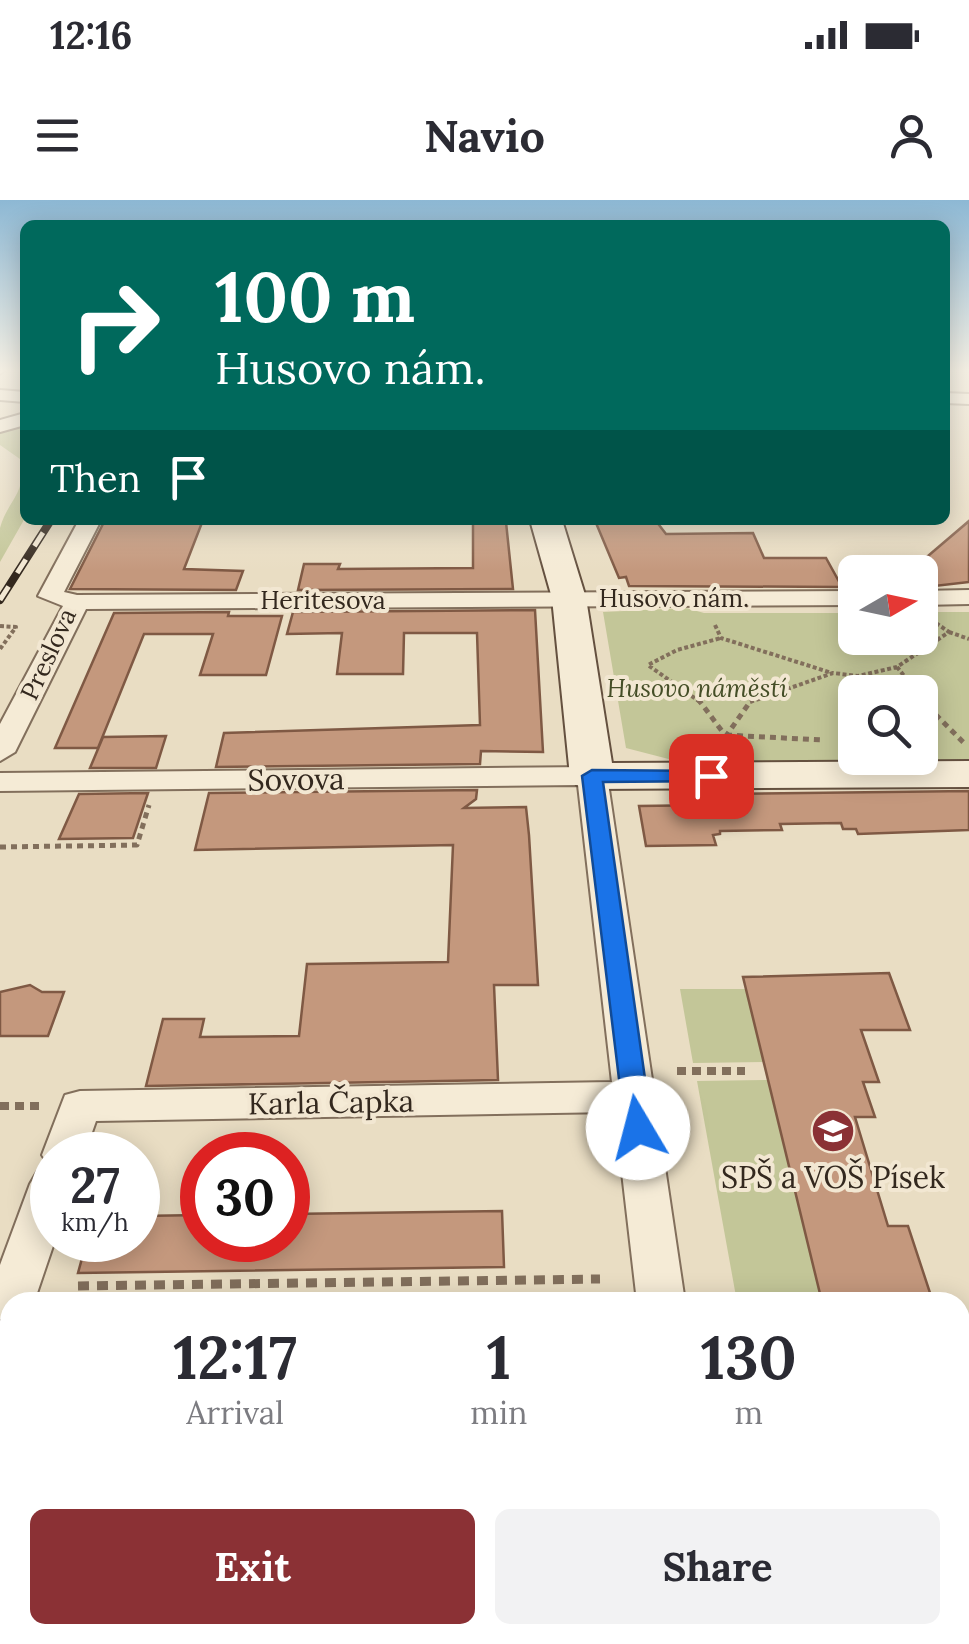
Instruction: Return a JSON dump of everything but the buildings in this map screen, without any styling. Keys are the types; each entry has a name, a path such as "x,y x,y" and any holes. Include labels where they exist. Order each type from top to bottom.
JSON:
{"street":[{"name":"Preslova","path":"0,752 77,602 50,596 87,525"},
{"path":"547,525 569,598"},
{"path":"938,598 969,597"},
{"name":"Heritesova","path":"77,602 569,598"},
{"name":"Husovo nám.","path":"592,776 569,598 838,598"},
{"path":"661,1292 592,776 969,774"},
{"name":"Sovova","path":"0,782 592,776"},
{"name":"Karla Čapka","path":"71,1132 80,1106 634,1097"},
{"path":"14,1292 30,1246"}],"path":[{"path":"680,599 719,627 720,638"},
{"path":"0,626 16,627 0,649"},
{"path":"938,627 969,640"},
{"path":"836,741 725,735 694,694 648,666 677,650 720,638 833,674 858,676 898,666 949,632"},
{"path":"898,666 904,675"},
{"path":"725,735 753,698 833,674"},
{"path":"938,718 969,751"},
{"path":"0,847 137,845 151,798"},
{"path":"677,1071 745,1071"},
{"path":"78,1286 600,1279"}],"green space":[{"path":"0,436 20,436 20,459 0,445"},
{"path":"20,485 21,525 0,562 0,528"},
{"name":"Husovo náměstí","path":"686,608 704,613 838,613 838,655 938,655 938,612 969,612 969,760 938,760 938,675 838,675 838,761 684,763 626,748 603,612"},
{"path":"680,989 746,989 764,1062 693,1063"},
{"path":"768,1080 820,1292 735,1292 697,1081"}],"railway":[{"path":"0,600 48,525"}],"place":[{"name":"SPŠ a VOŠ Písek","path":"833,1131"}],"route":[{"path":"638,1128 592,776 711,776"}]}
